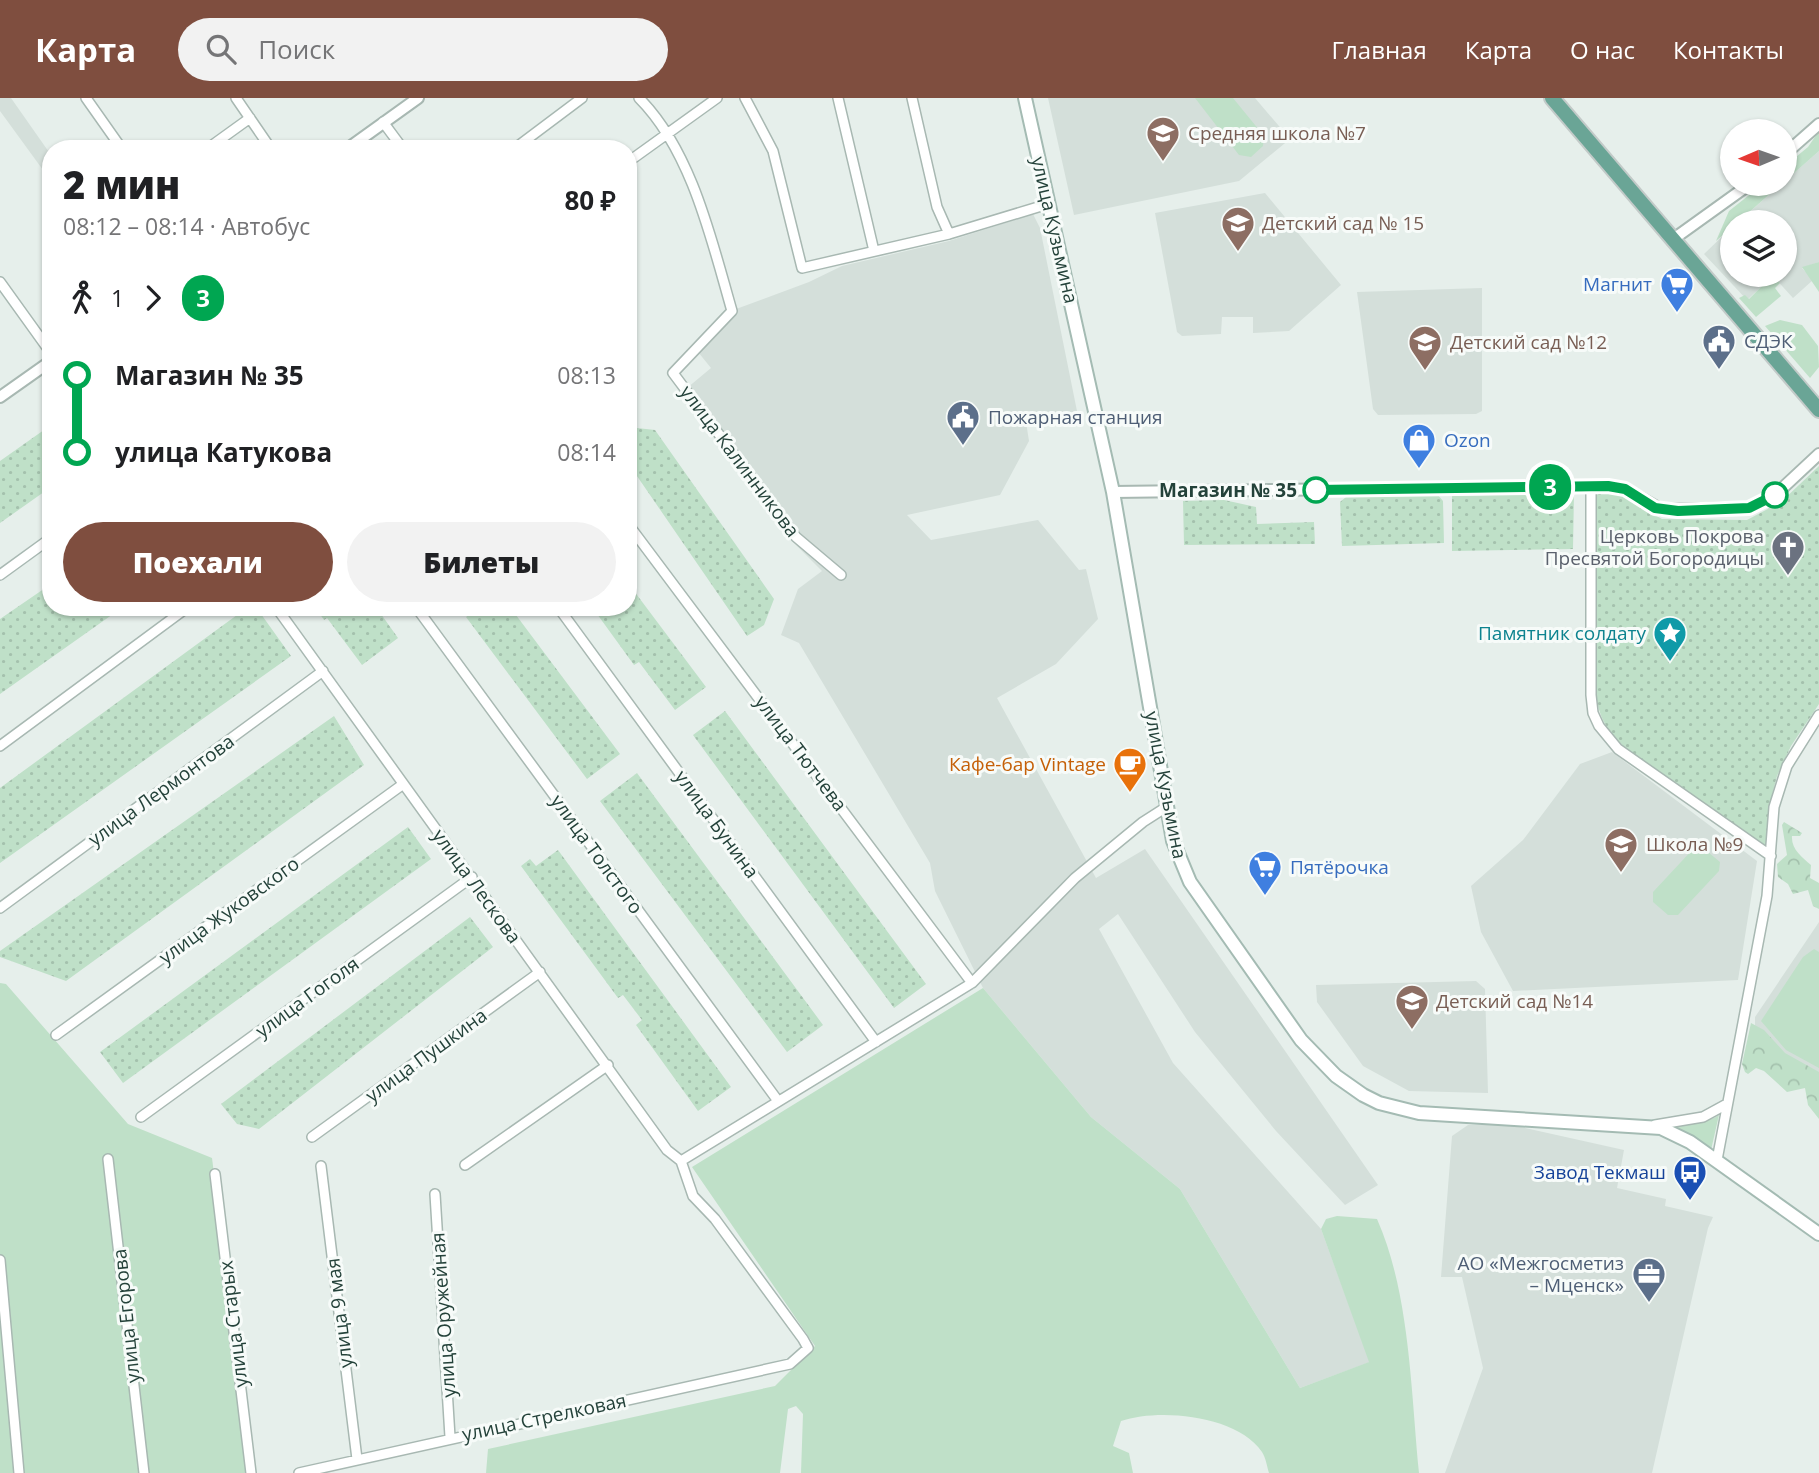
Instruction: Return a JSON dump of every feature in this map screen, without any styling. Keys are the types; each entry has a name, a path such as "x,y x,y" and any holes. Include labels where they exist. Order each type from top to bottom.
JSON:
{"main road":[{"name":"улица Кузьмина","path":"1025,98 1113,492 1177,856 1190,882 1301,1040 1347,1085 1379,1103 1419,1113 1650,1126 1678,1135 1819,1234"},
{"path":"1552,98 1819,410"}],"street":[{"path":"86,98 116,140"},
{"path":"236,98 265,140"},
{"path":"359,140 418,98"},
{"path":"526,140 582,98"},
{"path":"639,98 666,135"},
{"path":"637,156 717,98"},
{"path":"745,98 773,151 802,268 949,234 1048,204"},
{"path":"838,98 874,251"},
{"path":"912,98 937,207 949,234"},
{"path":"219,140 250,118"},
{"path":"383,122 396,140"},
{"path":"1797,143 1819,124"},
{"name":"улица Калинникова","path":"666,135 698,193 732,311 673,373 796,537 841,575"},
{"path":"1672,240 1733,196"},
{"path":"0,282 42,340"},
{"path":"0,397 42,367"},
{"path":"1113,492 1591,486 1625,489 1662,510 1749,508 1775,495 1819,454"},
{"path":"1591,486 1590,673 1593,713 1618,749 1771,856"},
{"name":"улица Тютчева","path":"637,536 972,983"},
{"path":"0,575 42,545"},
{"path":"0,746 176,616"},
{"name":"улица Лескова","path":"283,616 667,1150 681,1161"},
{"name":"улица Толстого","path":"423,616 778,1101"},
{"name":"улица Бунина","path":"565,616 876,1042"},
{"name":"улица Лермонтова","path":"0,908 323,671"},
{"path":"1717,1160 1725,1105 1752,980 1771,856 1774,807 1780,782 1819,715"},
{"name":"улица Жуковского","path":"56,1035 402,785"},
{"path":"681,1161 972,983 1075,878 1143,822 1168,806"},
{"name":"улица Гоголя","path":"141,1117 472,877"},
{"name":"улица Пушкина","path":"312,1137 540,972"},
{"path":"465,1165 608,1065"},
{"path":"1650,1126 1703,1116 1725,1105"},
{"name":"улица Егорова","path":"108,1159 144,1473"},
{"name":"улица Стрелковая","path":"299,1473 450,1437 790,1364 807,1348 803,1339 715,1219 693,1196 681,1161"},
{"name":"улица 9 мая","path":"321,1166 357,1459"},
{"name":"улица Старых","path":"215,1174 251,1473"},
{"name":"улица Оружейная","path":"435,1194 450,1437"},
{"path":"0,1260 19,1473"}],"shaded area":[{"path":"0,98 11,98 42,142 42,169 0,111"},
{"name":"Средняя школа №7","path":"1048,98 1255,98 1290,139 1239,181 1074,215"},
{"path":"1819,151 1819,262 1802,268 1813,280 1793,298 1783,287 1797,287 1797,210 1752,210 1768,196 1797,196 1797,170"},
{"name":"Детский сад № 15","path":"1265,193 1341,285 1289,331 1253,333 1253,317 1222,317 1221,334 1182,336 1177,332 1155,213"},
{"path":"1033,214 1040,228 1077,411 1026,422 1029,441 1000,495 907,515 931,540 1038,520 1079,570 1086,569 1098,619 1056,664 997,698 1096,878 1145,849 1378,1185 1345,1205 1276,1131 1195,1032 1118,914 1099,929 1173,1063 1321,1229 1370,1362 1300,1388 1180,1189 1091,1117 983,988 935,891 930,863 799,643 781,635 798,589 822,571 789,538 681,393 711,368 694,347 728,312 809,282 842,266 949,241"},
{"path":"1720,239 1720,271 1704,254"},
{"path":"1735,287 1761,287 1747,300"},
{"name":"Детский сад №12","path":"1482,288 1482,411 1476,414 1378,415 1373,409 1357,292"},
{"name":"Школа №9","path":"1612,752 1757,861 1738,980 1513,991 1481,932 1471,886 1523,840 1580,764"},
{"path":"1819,922 1819,1089 1755,1041 1755,1017"},
{"name":"Детский сад №14","path":"1476,981 1485,989 1488,1093 1409,1091 1363,1066 1317,1002 1316,985"},
{"path":"1507,1124 1624,1150 1617,1188 1666,1199 1665,1206 1713,1217 1708,1228 1652,1473 1445,1473 1483,1368 1462,1277 1441,1277 1452,1136 1468,1125"}],"green space":[{"path":"1195,98 1233,98 1264,136 1263,146 1251,157 1239,155"},
{"path":"1819,131 1819,151 1797,170 1797,156 1808,147"},
{"path":"1748,196 1767,196 1752,210 1730,210"},
{"path":"1819,262 1819,292 1802,267"},
{"path":"1761,287 1776,287 1781,296 1756,317 1739,298 1745,295 1749,299"},
{"path":"1780,320 1802,325 1818,346 1819,367 1810,378 1765,326"},
{"path":"637,428 655,430 774,599 764,625 747,636 637,476"},
{"path":"42,431 42,493 0,523 0,461"},
{"path":"1819,466 1819,704 1791,746 1777,776 1771,799 1767,847 1706,810 1660,777 1622,744 1604,722 1596,695 1596,491 1613,491 1662,519 1747,520 1781,502"},
{"path":"1574,493 1573,549 1452,551 1452,496"},
{"path":"1438,495 1443,501 1444,543 1342,546 1340,502 1346,497"},
{"path":"1224,500 1256,507 1257,524 1314,522 1315,544 1184,545 1183,501"},
{"path":"42,590 42,616 110,616 0,694 0,619"},
{"path":"637,595 706,687 675,710 639,662 634,665 599,616 637,616"},
{"path":"236,616 262,616 291,656 0,863 0,788"},
{"path":"321,616 382,616 398,638 362,665 327,618 324,620"},
{"path":"517,616 620,754 587,779 466,617"},
{"path":"725,711 926,984 894,1008 693,735"},
{"path":"334,716 364,765 66,981 0,957 0,951"},
{"path":"637,773 823,1025 787,1052 600,801"},
{"path":"1784,822 1802,833 1800,836 1792,836 1792,841 1798,852 1811,865 1810,878 1819,883 1819,909 1813,906 1808,890 1793,894 1788,884 1778,877 1777,864 1787,855 1782,825"},
{"path":"408,827 431,859 123,1083 100,1052"},
{"path":"1702,847 1720,862 1719,871 1678,915 1668,915 1653,902 1653,892 1694,848"},
{"path":"558,850 731,1087 698,1111 636,1025 642,1020 623,995 618,998 521,866 530,859 536,866"},
{"path":"470,917 493,947 259,1129 237,1124 221,1104"},
{"path":"1814,949 1819,952 1819,1068 1786,1050 1761,1021 1803,957"},
{"path":"0,983 6,984 128,1124 212,1158 252,1473 0,1473"},
{"path":"983,988 1091,1117 1180,1189 1300,1388 1369,1362 1321,1229 1326,1219 1337,1216 1377,1219 1388,1248 1403,1311 1419,1473 1269,1473 1262,1452 1235,1430 1196,1418 1156,1415 1121,1421 1113,1446 1129,1453 1133,1473 801,1473 803,1414 796,1406 788,1409 780,1473 486,1473 488,1449 775,1386 815,1346 692,1167"},
{"path":"1751,1023 1764,1030 1785,1053 1819,1072 1819,1119 1808,1105 1805,1088 1787,1092 1764,1071 1756,1068 1748,1074 1745,1072 1742,1064"},
{"path":"1719,1115 1711,1150 1677,1127 1714,1118"}],"bus line":[{"name":"3","path":"1316,490 1608,486 1625,489 1655,508 1678,511 1749,508 1775,495"}],"place":[{"name":"Средняя школа №7","path":"1163,163"},
{"name":"Детский сад № 15","path":"1238,253"},
{"name":"Магнит","path":"1677,314"},
{"name":"СДЭК","path":"1719,371"},
{"name":"Детский сад №12","path":"1425,372"},
{"name":"Пожарная станция","path":"963,447"},
{"name":"Ozon","path":"1419,470"},
{"name":"Магазин № 35","path":"1316,490"},
{"name":"Церковь Покрова Пресвятой Богородицы","path":"1788,577"},
{"name":"Памятник солдату","path":"1670,663"},
{"name":"Кафе-бар Vintage","path":"1130,794"},
{"name":"Школа №9","path":"1621,874"},
{"name":"Пятёрочка","path":"1265,897"},
{"name":"Детский сад №14","path":"1412,1031"},
{"name":"Завод Текмаш","path":"1690,1202"},
{"name":"АО «Межгосметиз – Мценск»","path":"1649,1304"}]}
